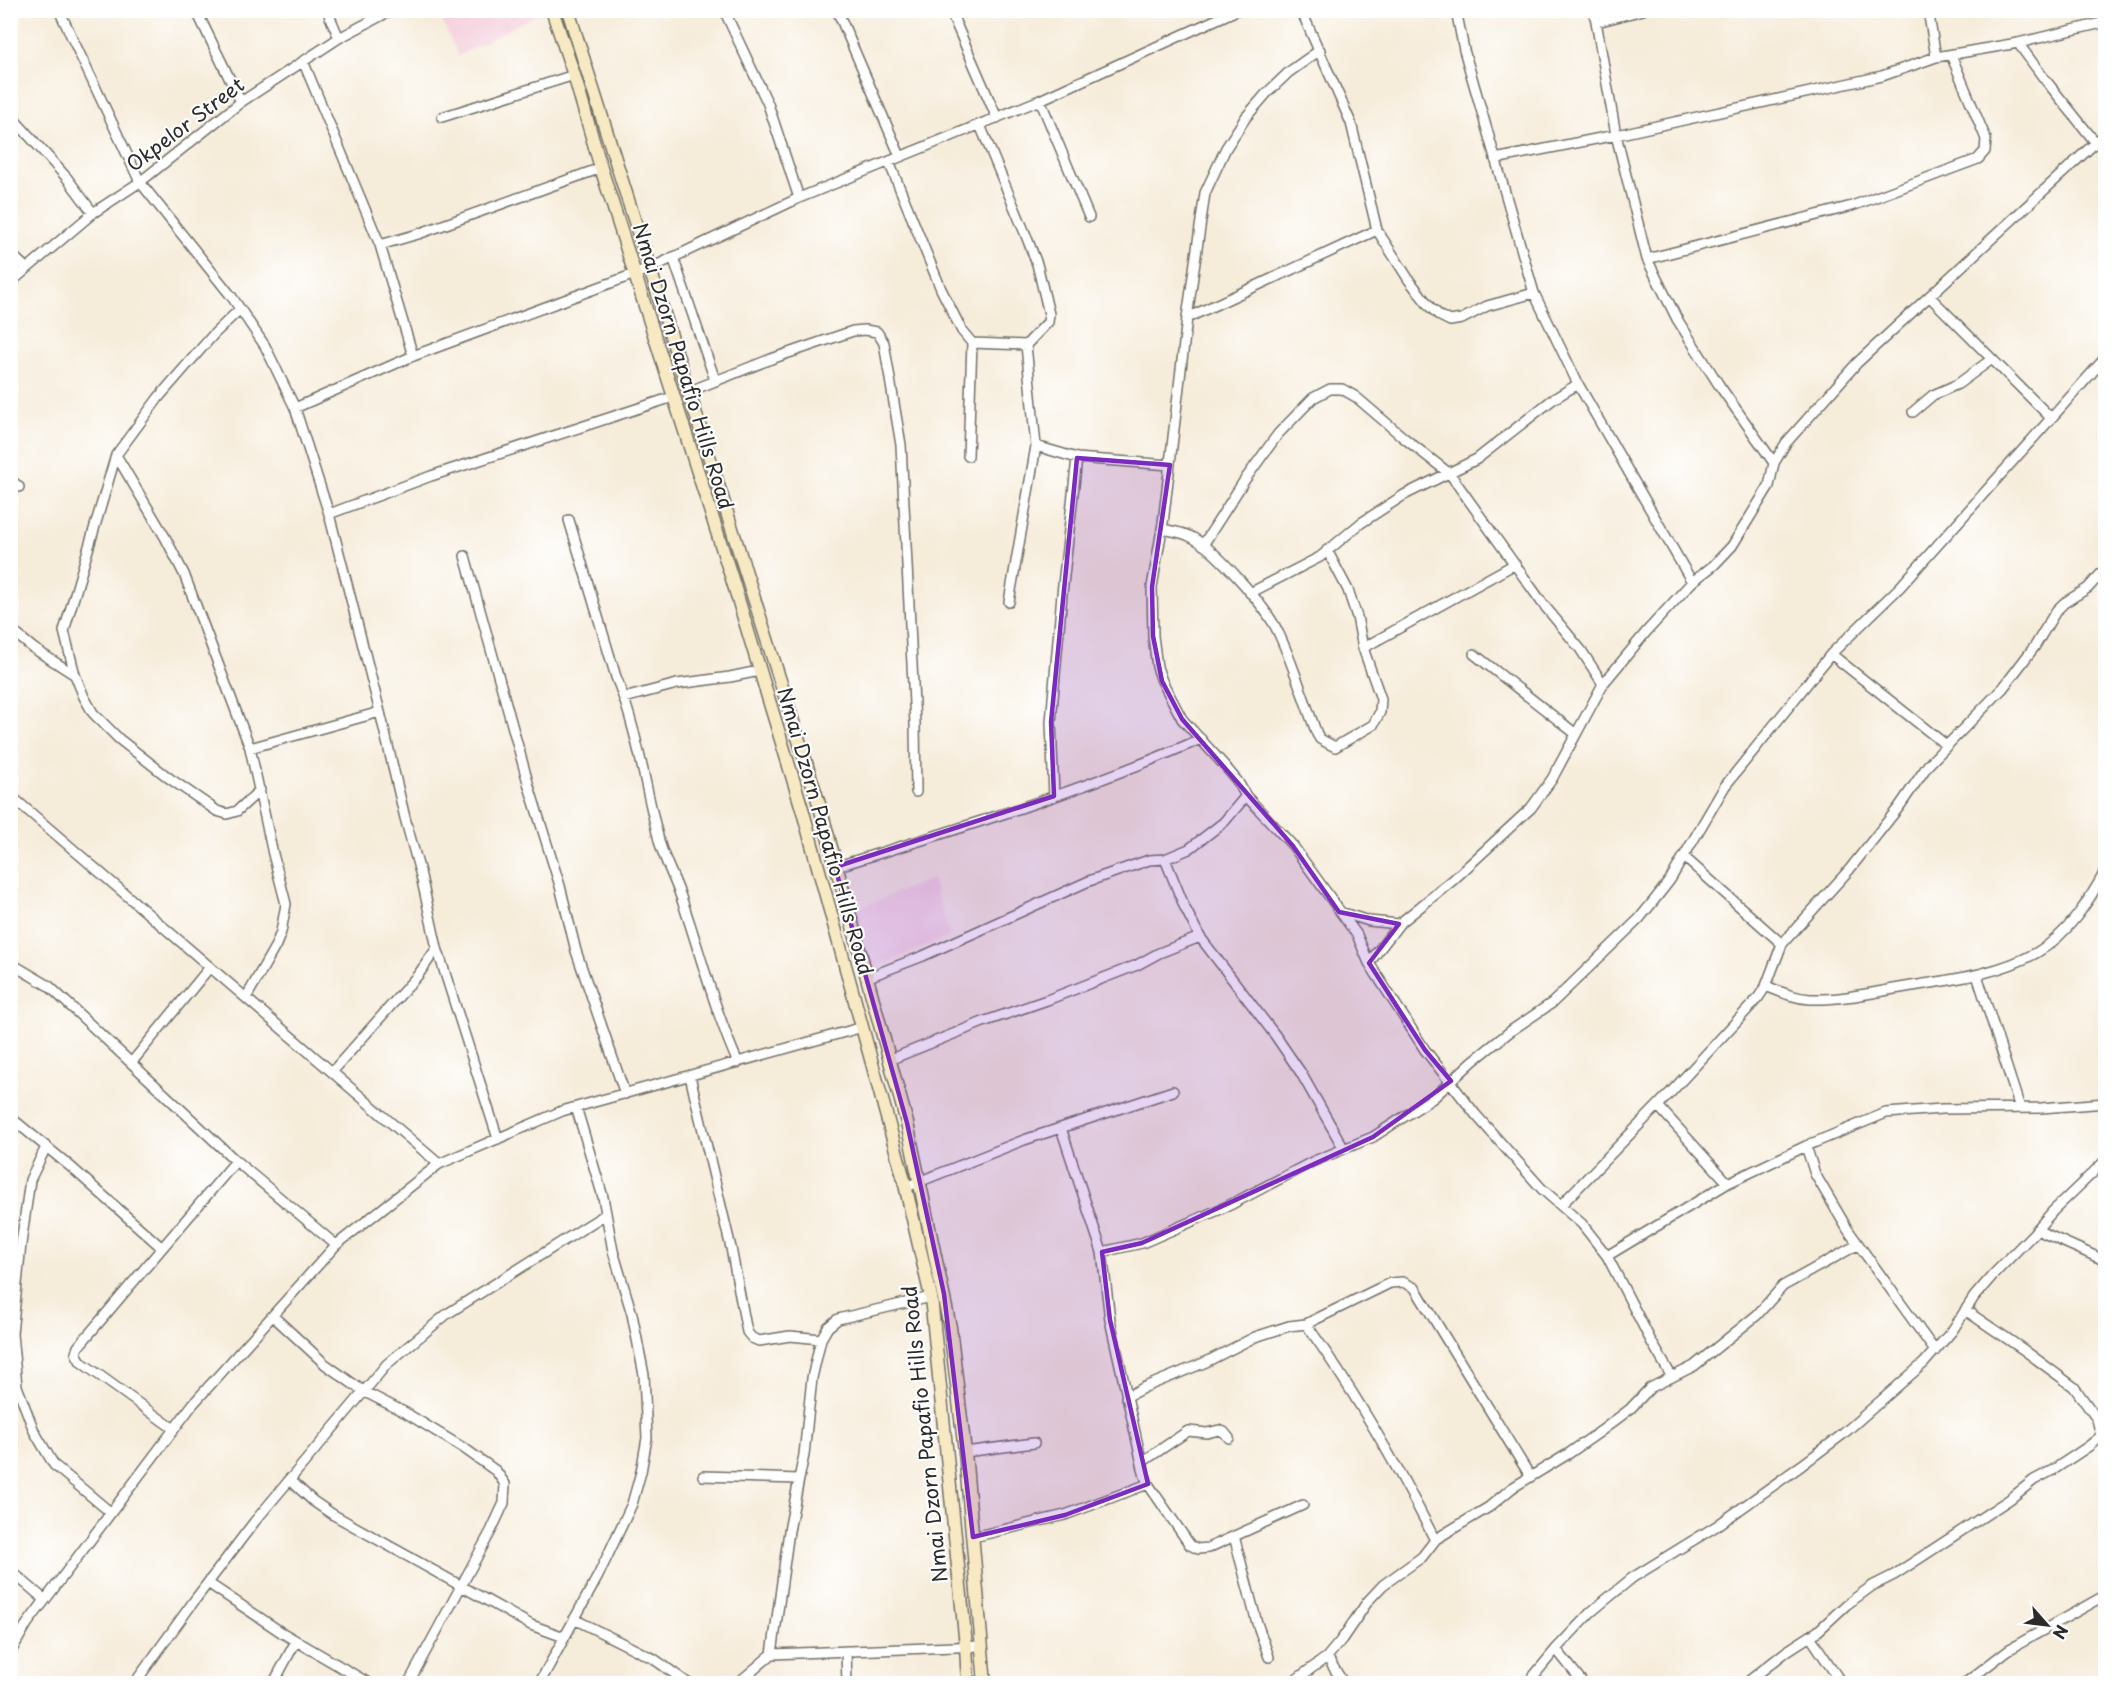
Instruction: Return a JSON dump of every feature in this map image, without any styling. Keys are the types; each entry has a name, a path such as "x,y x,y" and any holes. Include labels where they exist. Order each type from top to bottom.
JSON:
{"street":[{"path":"59,10 140,182 240,309 265,346 295,408 329,514 421,876 437,948 498,1138"},
{"path":"196,10 241,102"},
{"path":"327,10 339,38"},
{"name":"Okpelor Street","path":"10,283 93,213 140,182 241,102 339,38 392,10"},
{"name":"Nmai Dzorn Papafio Hills Road","path":"552,10 732,579 803,812 906,1187 931,1297 968,1683"},
{"name":"Nmai Dzorn Papafio Hills Road","path":"568,10 820,807 907,1123 950,1327 974,1537 985,1683"},
{"path":"724,10 768,104 799,198"},
{"path":"837,10 900,156"},
{"path":"950,10 997,118"},
{"path":"295,408 413,356 651,267 799,198 1040,100 1237,10"},
{"path":"1301,10 1351,123 1377,230 1430,308 1450,321 1462,319 1487,306 1534,293"},
{"path":"1456,10 1464,50 1534,293 1578,384 1692,582"},
{"path":"1594,10 1616,135 1647,259 1677,320 1774,463"},
{"path":"1597,22 1643,10"},
{"path":"1928,10 1936,57"},
{"path":"1495,159 1616,135 1882,76 1936,57 2018,43 2106,22"},
{"path":"2018,43 2096,143"},
{"path":"1320,50 1289,72 1266,93 1232,137 1215,167 1205,193 1187,318 1162,529 1152,587 1153,636 1157,667 1182,719 1238,782 1246,796 1293,846 1357,935 1369,963 1425,1050 1476,1115 1542,1189 1582,1224 1607,1257 1650,1341 1672,1377"},
{"path":"1647,259 1852,206 1978,159 1985,151 1986,139 1952,55"},
{"path":"303,62 380,245 413,356"},
{"path":"442,117 574,75"},
{"path":"1040,100 1089,217"},
{"path":"13,118 68,178 93,213"},
{"path":"972,343 1026,345 1048,322 1049,314 1029,243 980,125"},
{"path":"1369,963 1399,924 1453,880 1531,808 1552,779 1603,684 1692,582 1714,565 1732,546 1769,486 1774,463 1786,443 1857,363 2106,133"},
{"path":"889,162 941,289 962,331 972,343 968,456"},
{"path":"380,245 418,234 601,168"},
{"path":"1187,318 1377,230"},
{"path":"10,253 26,268"},
{"path":"673,257 715,380"},
{"path":"1930,297 2050,417"},
{"path":"240,309 213,335 159,397 116,455 64,631 75,675 93,712 104,726 161,772 217,811 227,814 237,811 260,790"},
{"path":"690,391 853,331 877,332 884,343 900,445 915,724 916,792"},
{"path":"1009,602 1036,446 1026,345"},
{"path":"1913,412 1924,401 1958,384 1992,359"},
{"path":"1102,1252 1152,1239 1232,1204 1312,1162 1373,1137 1433,1098 1473,1061 1512,1030 1552,1003 1639,919 1670,880 1725,786 1831,654 1900,587 2050,417 2105,360"},
{"path":"1251,593 1320,556 1361,523 1404,495 1477,459 1552,400 1578,384"},
{"path":"1203,544 1278,434 1313,398 1330,389 1342,389 1356,397 1450,474 1543,604 1581,650 1603,684"},
{"path":"329,514 431,476 673,397"},
{"path":"1036,446 1077,458 1170,465"},
{"path":"116,455 165,537 184,574 250,748 286,904 282,932 246,998"},
{"path":"1054,796 1051,722 1077,458"},
{"path":"10,478 19,487"},
{"path":"569,520 624,698 649,790 660,845 683,902 738,1063"},
{"path":"1162,529 1190,536 1203,544 1251,593 1279,632 1317,734 1320,739 1335,747 1373,725 1380,712 1381,699 1363,648 1357,617 1348,590 1327,550"},
{"path":"465,556 529,786 560,886 576,951 624,1094"},
{"path":"1363,648 1515,564"},
{"path":"1561,1205 1658,1106 1750,1007 1766,986 1782,944 1849,870 1899,807 1928,765 2003,688 2035,646 2056,611 2064,603 2088,588 2106,568"},
{"path":"10,628 33,648 75,675"},
{"path":"1474,654 1576,734"},
{"path":"1831,654 1946,745"},
{"path":"624,698 676,684 759,671"},
{"path":"250,748 380,712"},
{"path":"835,867 1002,815 1201,739"},
{"path":"2106,744 2106,749"},
{"path":"10,795 439,1164"},
{"path":"866,978 923,956 1089,881 1149,860 1165,859 1189,849 1224,822 1246,796"},
{"path":"1684,857 1782,944"},
{"path":"1165,859 1185,908 1200,937 1301,1073 1344,1149"},
{"path":"1766,986 1791,996 1810,999 1855,996 1977,975 2037,953 2055,939 2079,914 2106,870"},
{"path":"1339,912 1369,921 1399,924"},
{"path":"889,1060 983,1022 1047,1000 1200,937"},
{"path":"332,1072 418,975 437,948"},
{"path":"10,963 49,986 236,1161 336,1245"},
{"path":"132,1062 210,967"},
{"path":"1977,975 2020,1108"},
{"path":"10,1653 27,1624 193,1404 336,1245 439,1164 562,1111 863,1027"},
{"path":"690,1076 731,1248 747,1332 759,1341 790,1336 821,1339"},
{"path":"906,1187 1014,1143 1173,1091"},
{"path":"1607,1257 1728,1184 1806,1146 1887,1113 2042,1108 2106,1103"},
{"path":"1658,1106 1728,1184"},
{"path":"539,1683 598,1576 632,1504 647,1438 644,1375 632,1314 613,1251 603,1197 576,1107"},
{"path":"10,1117 161,1247"},
{"path":"1061,1128 1102,1252 1110,1320 1148,1485 1190,1545 1198,1549 1208,1548 1304,1505"},
{"path":"1806,1146 1815,1174 1857,1245 1935,1352"},
{"path":"46,1147 30,1180 21,1244 12,1334 17,1386 34,1431 54,1465 110,1512"},
{"path":"1527,1683 1556,1648 1591,1612 1632,1578 1718,1525 1802,1465 1879,1403 1935,1352 1992,1276 2053,1211 2106,1160"},
{"path":"174,1429 81,1362 76,1353 78,1347 161,1247 236,1161"},
{"path":"134,1683 289,1479 387,1364 447,1314 606,1214"},
{"path":"2037,1230 2106,1262"},
{"path":"1290,1683 1327,1657 1368,1601 1383,1585 1422,1557 1435,1540 1489,1507 1512,1488 1601,1431 1630,1409 1650,1388 1694,1366 1767,1306 1784,1286 1857,1245"},
{"path":"1126,1397 1206,1362 1255,1337 1289,1326 1306,1324 1390,1283 1403,1282 1415,1288 1530,1476"},
{"path":"772,1654 789,1531 804,1455 812,1378 821,1339 828,1327 838,1319 931,1297"},
{"path":"1745,1683 1810,1636 1872,1586 1894,1575 2010,1499 2034,1480 2104,1437 2097,1419 2074,1387 1965,1310"},
{"path":"273,1316 325,1364 363,1390 465,1449 496,1471 505,1484 504,1503 408,1683"},
{"path":"1306,1324 1342,1376 1411,1491 1435,1540"},
{"path":"1142,1462 1188,1431 1207,1433 1219,1430 1229,1438"},
{"path":"965,1452 1034,1443"},
{"path":"703,1476 799,1479"},
{"path":"289,1479 313,1502 531,1625 564,1637"},
{"path":"974,1537 1065,1515 1148,1485"},
{"path":"1234,1536 1257,1623 1269,1657"},
{"path":"10,1570 45,1600"},
{"path":"208,1583 296,1641 370,1683"},
{"path":"1964,1683 2008,1650 2106,1595"},
{"path":"574,1619 654,1659 689,1683"},
{"path":"1810,1636 1842,1683"},
{"path":"273,1683 296,1641"},
{"path":"737,1683 772,1654 981,1646"},
{"path":"1556,1648 1584,1683"},
{"path":"846,1652 847,1683"},
{"path":"1327,1657 1344,1683"}],"highlighted area":[{"path":"1077,458 1170,465 1152,587 1153,636 1162,681 1182,719 1293,846 1339,912 1399,924 1369,963 1425,1050 1451,1081 1373,1137 1142,1243 1102,1252 1110,1320 1148,1484 1065,1515 973,1537 944,1294 907,1123 835,867 1054,796 1051,722"}],"shaded area":[{"path":"438,11 542,11 458,56"},
{"path":"932,879 950,936 869,969 853,910"}]}
